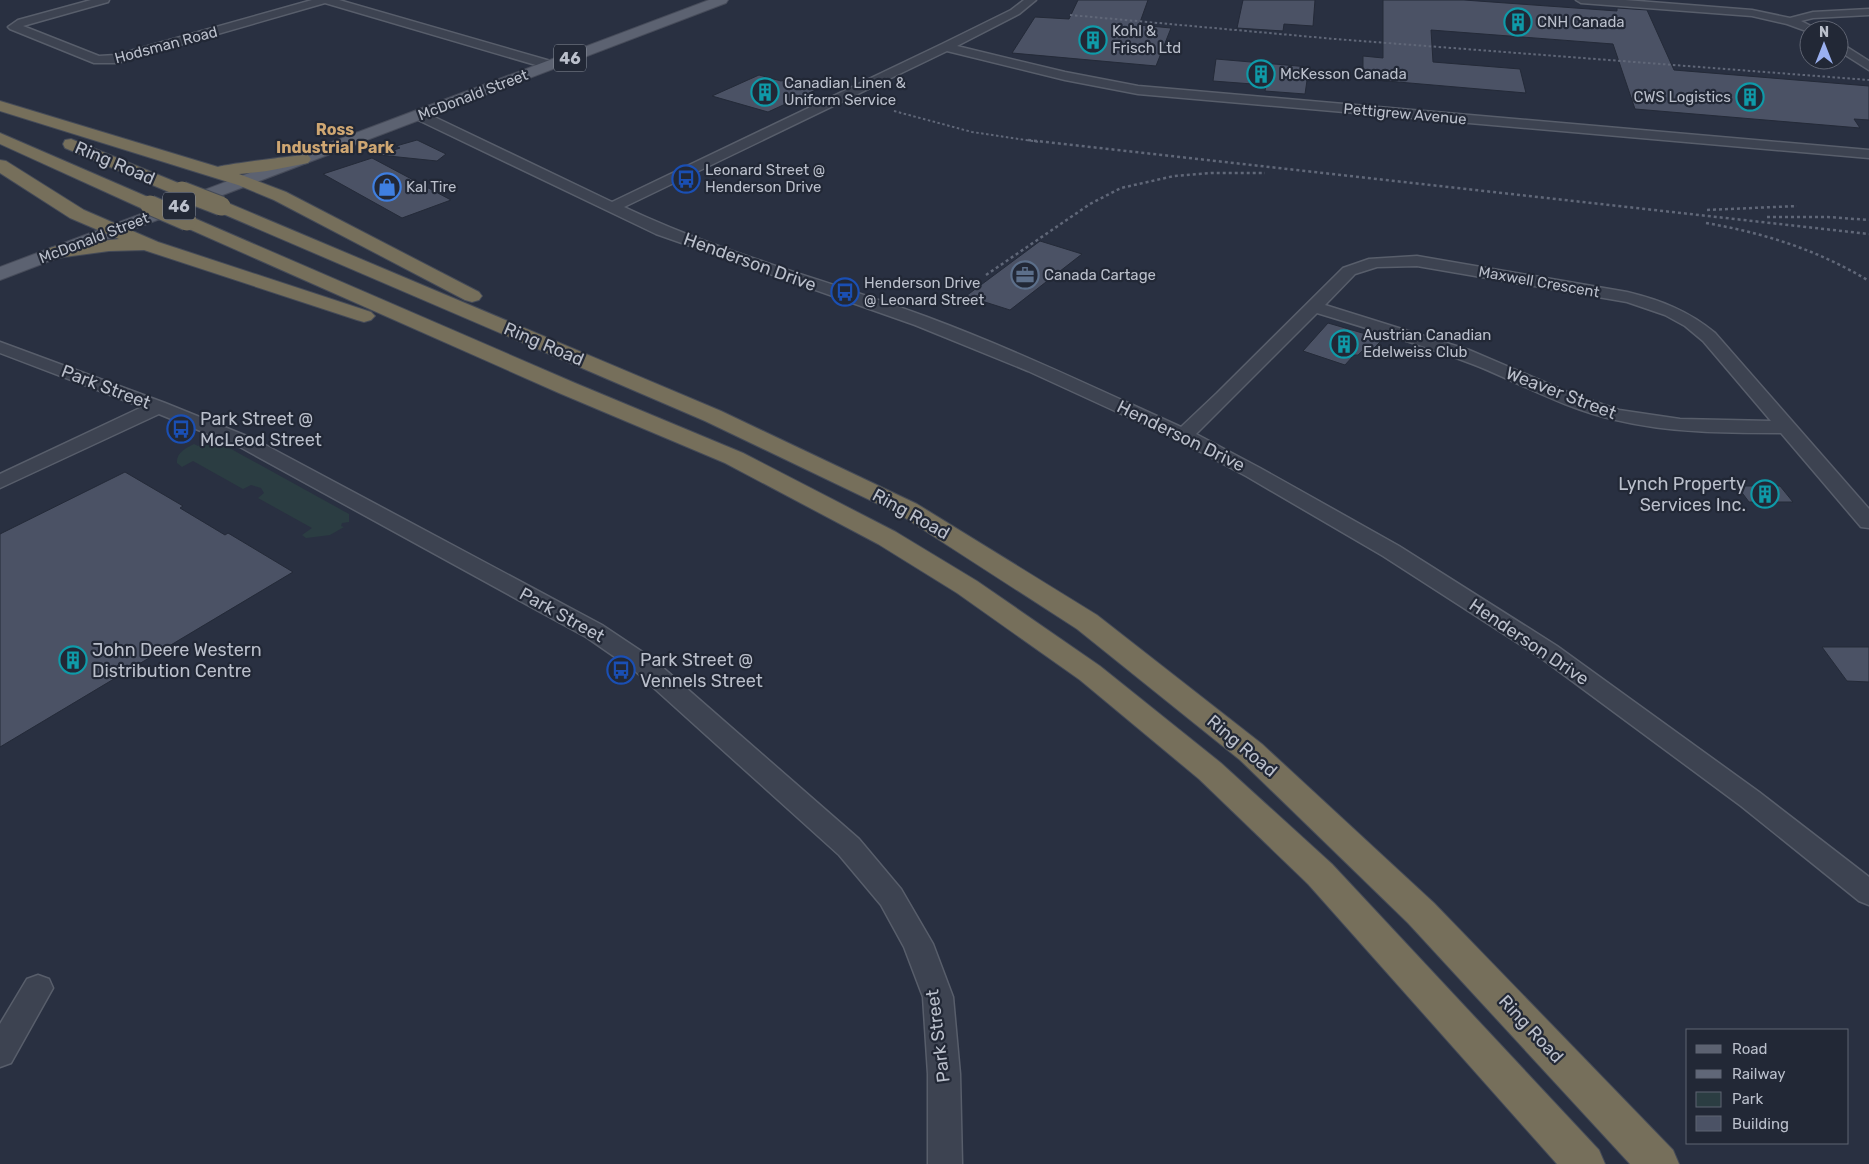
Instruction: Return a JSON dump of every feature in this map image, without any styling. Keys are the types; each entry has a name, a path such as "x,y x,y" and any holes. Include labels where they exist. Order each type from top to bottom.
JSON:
{"highway":[{"path":"0,106 207,169 244,181 280,196 525,324 713,416"},
{"name":"Ring Road","path":"0,114 713,416 908,509 1087,622 1251,752 1421,913 1658,1164"},
{"name":"Ring Road","path":"0,138 567,388 734,458 845,515 967,587 1090,673 1210,771 1320,874 1584,1164"},
{"path":"207,169 248,169 302,158"},
{"path":"280,196 274,188 275,182 285,170 302,158"},
{"path":"0,165 77,214 151,246 369,318 567,388"},
{"path":"57,252 79,230 80,223 77,214"},
{"path":"57,252 109,245 151,246"}],"main road":[{"name":"McDonald Street","path":"0,274 721,0"}],"street":[{"name":"Hodsman Road","path":"104,0 22,22 14,27 98,60 117,60 326,0 550,65"},
{"path":"612,207 1015,12 1031,0"},
{"path":"1581,0 1727,11 1790,21 1799,25"},
{"path":"1790,21 1813,15 1869,12"},
{"name":"Pettigrew Avenue","path":"946,46 1065,76 1138,90 1869,154"},
{"path":"1849,53 1869,66"},
{"name":"Henderson Drive","path":"419,116 662,231 921,322 1034,367 1183,435 1391,551 1549,652 1750,799 1869,893"},
{"name":"Maxwell Crescent","path":"1183,435 1224,398 1349,271 1366,264 1417,261 1641,300 1677,314 1703,331 1869,522"},
{"name":"Weaver Street","path":"1313,307 1442,346 1578,403 1618,415 1694,427 1787,427"},
{"name":"Park Street","path":"0,347 158,407 247,444 594,631 644,665 849,847 891,897 918,944 938,997 944,1074 945,1164"},
{"path":"0,482 158,407"},
{"path":"0,1053 38,988"}],"green space":[{"path":"215,440 349,514 349,522 342,523 341,526 344,527 330,535 306,538 302,535 312,528 258,498 264,493 261,488 251,485 243,489 193,461 182,467 177,463 178,456 188,447 194,444 198,446 204,442"}],"building":[{"name":"Kohl & Frisch Ltd","path":"1078,0 1148,0 1139,25 1171,28 1156,66 1012,53 1035,17 1069,19"},
{"path":"1243,0 1315,0 1313,26 1284,24 1283,31 1237,28"},
{"path":"1383,0 1464,0 1617,11 1617,8 1647,10 1674,70 1869,86 1869,120 1854,119 1860,128 1635,109 1613,44 1431,30 1433,62 1520,69 1526,93 1363,79 1363,56 1383,58"},
{"name":"McKesson Canada","path":"1216,59 1309,67 1305,94 1265,91 1266,85 1213,81"},
{"name":"Canadian Linen & Uniform Service","path":"759,75 818,89 768,112 712,96"},
{"path":"417,140 446,154 437,161 379,155 400,148 396,146"},
{"name":"Kal Tire","path":"372,158 451,200 402,218 323,174"},
{"name":"Canada Cartage","path":"1040,241 1082,254 1010,310 966,296"},
{"name":"Austrian Canadian Edelweiss Club","path":"1328,323 1383,339 1372,350 1365,348 1358,355 1354,355 1345,365 1303,351"},
{"name":"John Deere Western Distribution Centre","path":"125,472 183,506 180,508 225,535 228,533 293,572 0,747 0,534"},
{"name":"Lynch Property Services Inc.","path":"1737,486 1780,486 1793,502 1749,502"},
{"path":"1822,647 1869,647 1869,682 1847,681"}],"railway":[{"path":"1070,15 1335,39 1869,80"},
{"path":"894,111 972,132 1039,142"},
{"path":"1028,140 1869,234"},
{"path":"986,275 1090,204 1121,188 1174,176 1211,173 1265,173"},
{"path":"1707,210 1797,206"},
{"path":"1767,217 1828,217 1869,220"},
{"path":"1706,223 1749,232 1790,244 1830,260 1869,281"}],"place":[{"name":"CNH Canada","path":"1518,22"},
{"name":"Kohl & Frisch Ltd","path":"1093,40"},
{"name":"McKesson Canada","path":"1261,74"},
{"name":"Canadian Linen & Uniform Service","path":"765,92"},
{"name":"CWS Logistics","path":"1750,97"},
{"name":"Leonard Street @ Henderson Drive","path":"686,179"},
{"name":"Kal Tire","path":"387,187"},
{"name":"Canada Cartage","path":"1025,275"},
{"name":"Henderson Drive @ Leonard Street","path":"845,292"},
{"name":"Austrian Canadian Edelweiss Club","path":"1344,344"},
{"name":"Park Street @ McLeod Street","path":"181,429"},
{"name":"Lynch Property Services Inc.","path":"1765,494"},
{"name":"John Deere Western Distribution Centre","path":"73,660"},
{"name":"Park Street @ Vennels Street","path":"621,670"}],"district":[{"name":"Ross Industrial Park","path":"335,138"}]}
